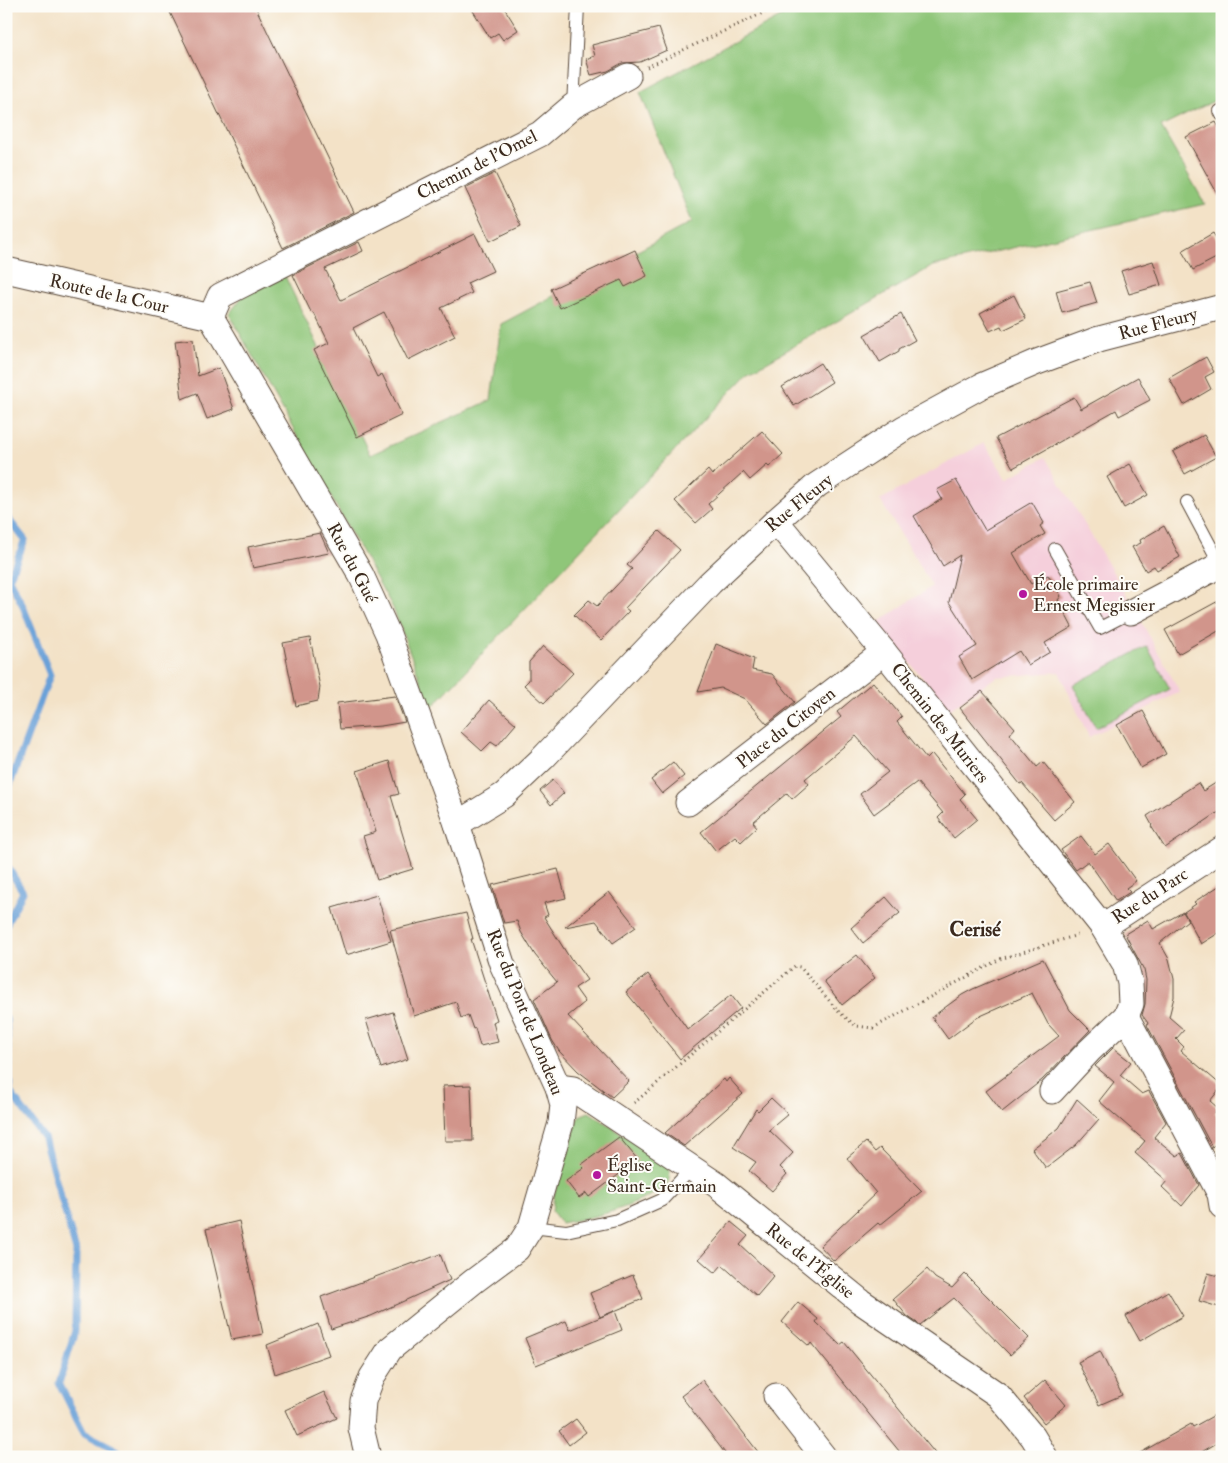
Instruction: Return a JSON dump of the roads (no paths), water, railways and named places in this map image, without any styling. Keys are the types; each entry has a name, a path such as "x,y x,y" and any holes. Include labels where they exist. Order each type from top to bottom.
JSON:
{"street":[{"name":"Chemin de l'Omel","path":"211,317 220,296 540,134 573,106 628,76"},
{"name":"Route de la Cour","path":"6,270 211,317"},
{"name":"Rue Fleury","path":"457,824 504,795 543,758 710,583 817,485 904,428 981,386 1037,362 1099,339 1222,307"},
{"name":"Rue du Gué","path":"211,317 361,575 388,634 457,824"},
{"name":"Chemin des Muriers","path":"776,521 884,652 1103,927 1125,964 1130,983 1131,1004 1126,1016"},
{"path":"1131,612 1221,564"},
{"name":"Place du Citoyen","path":"688,803 884,652"},
{"name":"Rue du Pont de Londeau","path":"368,1457 361,1428 364,1401 372,1377 390,1349 516,1249 531,1227 561,1123 563,1105 558,1087 502,964 457,824"},
{"name":"Rue du Parc","path":"1103,927 1222,849"},
{"path":"1052,1091 1089,1050 1126,1016 1220,1194 1222,1206"},
{"name":"Rue de l'Église","path":"558,1087 574,1089 717,1185 860,1301 998,1395 1034,1438 1045,1457"},
{"path":"776,1396 824,1457"}],"lane":[{"path":"573,106 578,6"},
{"path":"1187,502 1221,564"},
{"path":"1055,549 1100,628 1131,612"},
{"path":"531,1227 566,1231 617,1220 662,1200 692,1168"}],"waterway":[{"path":"6,516 25,540 9,579 22,604 50,675 6,795"},
{"path":"6,864 23,892 6,925"},
{"path":"6,1019 10,1092 44,1138 76,1251 75,1331 59,1383 84,1433 117,1450 120,1457"}],"place":[{"name":"École primaire Ernest Megissier","path":"1023,594"},
{"name":"Église Saint-Germain","path":"597,1175"}],"district":[{"name":"Cerisé","path":"975,929"}]}
